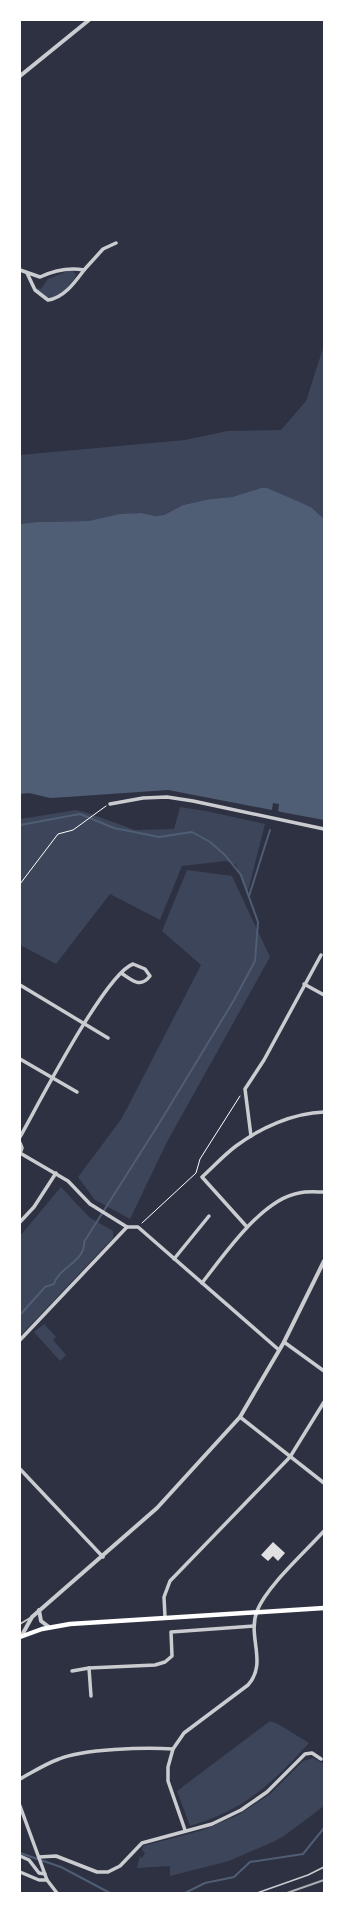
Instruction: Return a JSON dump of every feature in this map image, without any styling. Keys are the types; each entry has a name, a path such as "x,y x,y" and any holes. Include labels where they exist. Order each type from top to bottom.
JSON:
{"main road":[{"path":"21,1636 49,1627 70,1624 324,1608"}],"street":[{"path":"20,76 89,20"},
{"path":"27,273 36,290 48,300 55,299 61,296 103,249 116,243"},
{"path":"20,270 40,277 54,271 72,268 84,270"},
{"path":"110,804 143,798 167,797 324,829"},
{"path":"251,1136 245,1089 264,1060 304,984 322,955"},
{"path":"20,1137 84,1025 113,981 121,973 133,964 145,969 150,976 146,982 142,983 135,982 121,973"},
{"path":"304,984 324,995"},
{"path":"20,985 84,1025 108,1038"},
{"path":"20,1059 77,1092"},
{"path":"247,1227 202,1178 235,1147 251,1136 286,1119 316,1112 324,1112"},
{"path":"20,1143 22,1148 20,1153 74,1185 88,1203 110,1218 127,1227 138,1227 280,1350"},
{"path":"20,1222 34,1207 56,1173"},
{"path":"202,1283 247,1227 278,1201 299,1193 324,1192"},
{"path":"174,1259 209,1216"},
{"path":"20,1340 127,1227"},
{"path":"21,1636 32,1617 39,1610 157,1508 240,1418 280,1350 324,1262"},
{"path":"284,1342 324,1371"},
{"path":"166,1617 164,1597 170,1581 290,1457 324,1402"},
{"path":"240,1418 324,1483"},
{"path":"20,1469 102,1557"},
{"path":"185,1830 168,1781 168,1767 173,1749 184,1733 248,1685 254,1678 257,1670 254,1626 256,1612 265,1595 324,1531"},
{"path":"39,1610 41,1621 49,1627"},
{"path":"72,1671 89,1668 155,1665 165,1662 172,1656 171,1632 254,1626"},
{"path":"89,1668 91,1696"},
{"path":"20,1779 58,1759 83,1752 152,1748 173,1749"},
{"path":"39,1858 56,1856 97,1872 108,1872 120,1866 142,1843 185,1830 212,1824 241,1810 267,1792 305,1754 312,1753 321,1759"},
{"path":"20,1806 47,1880 57,1893"},
{"path":"20,1856 29,1860 39,1873 45,1874"},
{"path":"20,1872 39,1880 47,1880"}],"lane":[{"path":"20,1624 32,1617"},
{"path":"257,1893 324,1867"}],"path":[{"path":"20,884 58,834 73,830 110,804"},
{"path":"138,1227 196,1172 200,1159 245,1089"}],"shaded area":[{"path":"68,271 73,271 76,275 67,288 59,295 55,297 47,297 36,288 41,289 48,279"},
{"path":"324,345 324,519 311,507 261,488 232,497 210,499 183,505 164,515 156,516 141,513 118,515 88,521 35,522 20,524 20,455 185,440 227,431 281,430 306,401"},
{"path":"261,488 267,488 311,507 324,519 324,820 278,811 279,804 273,803 272,810 168,790 50,798 29,793 20,794 20,524 36,522 88,521 120,514 141,513 156,516 164,515 183,505 210,499 232,497"},
{"path":"180,807 265,824 247,895 236,865 226,861 182,866 160,920 110,894 56,964 20,945 20,819 76,810 135,830 174,829"},
{"path":"187,870 232,876 270,957 167,1142 130,1219 95,1200 78,1177 122,1118 201,965 162,931"},
{"path":"61,1187 89,1217 113,1231 113,1238 20,1336 20,1236"},
{"path":"44,1324 56,1337 53,1340 66,1355 60,1361 34,1332"},
{"path":"270,1721 278,1724 309,1743 269,1783 242,1804 209,1820 190,1826 177,1791"},
{"path":"313,1758 324,1764 324,1806 284,1836 229,1861 170,1876 170,1866 137,1868 140,1856 142,1858 145,1853 142,1850 143,1846 203,1830 238,1815 270,1794 303,1761"}],"building":[{"path":"273,1542 285,1553 278,1561 273,1556 268,1561 261,1555"}],"waterway":[{"path":"20,825 80,814 114,828 159,837 192,832 210,842 225,855 241,875 258,922 255,961 234,1000 160,1122 84,1242 81,1254 61,1273 54,1284 45,1287 20,1315"},
{"path":"249,896 270,830"},
{"path":"185,1893 205,1883 234,1877 250,1862 303,1854 324,1828"},
{"path":"20,1853 61,1867 110,1893"}],"railway":[{"path":"287,1893 324,1880"}]}
